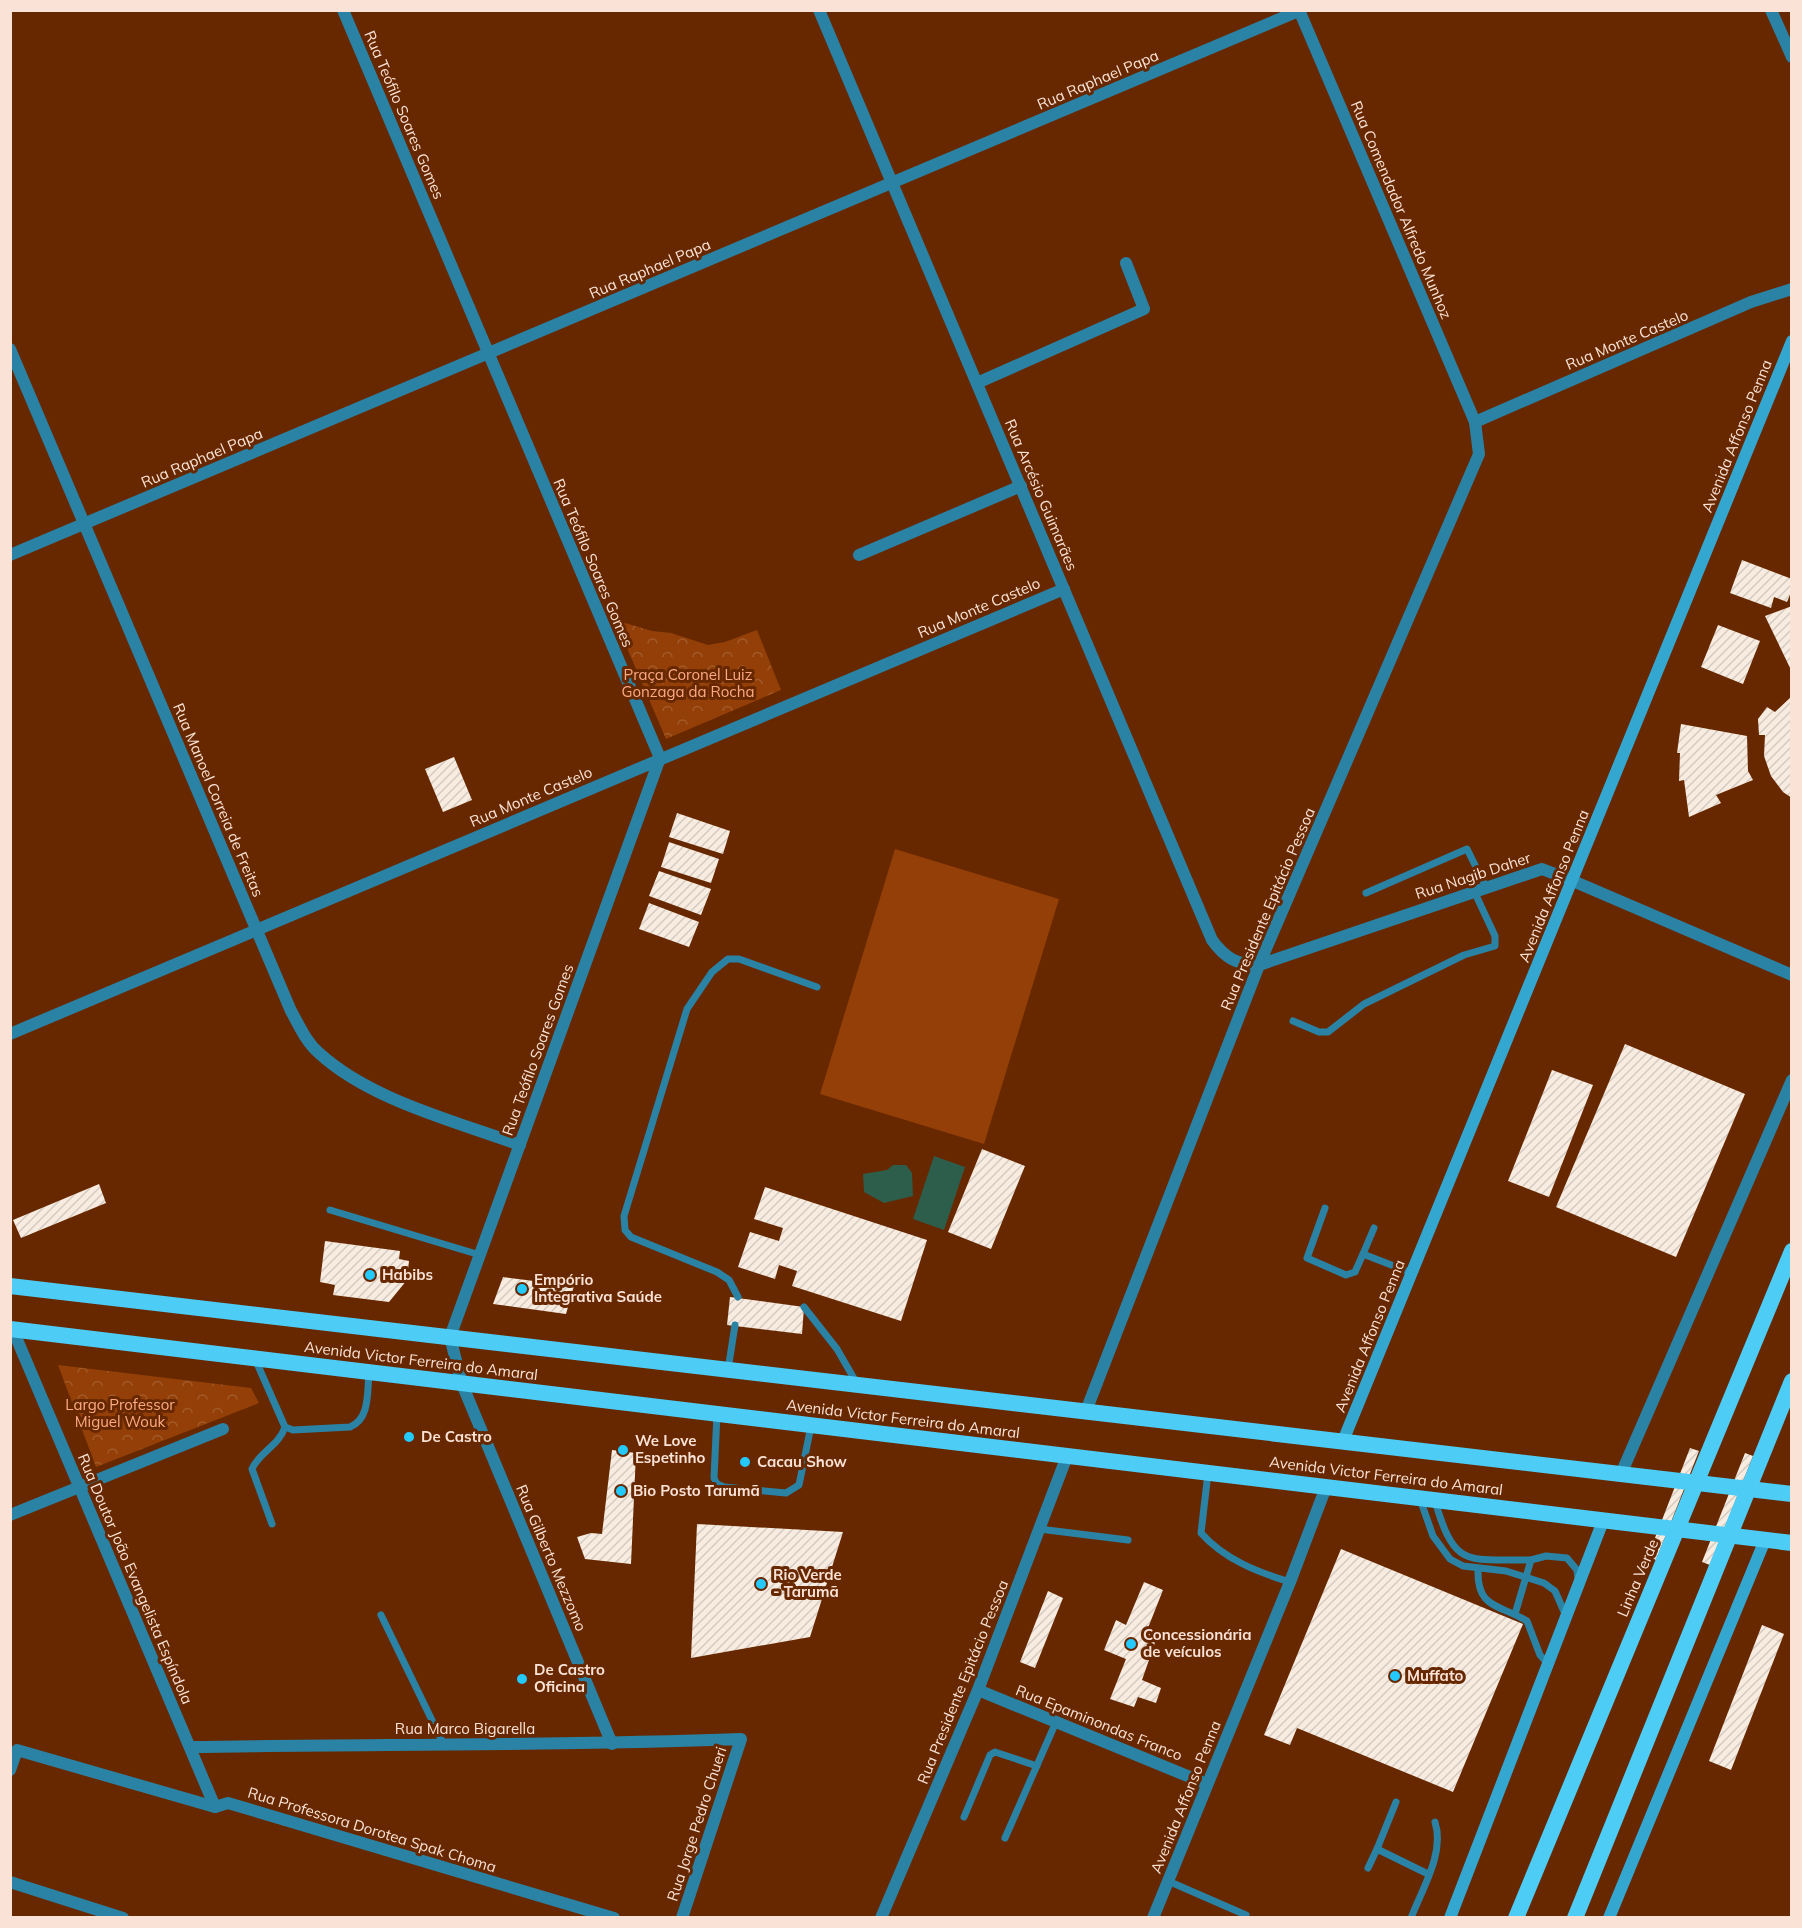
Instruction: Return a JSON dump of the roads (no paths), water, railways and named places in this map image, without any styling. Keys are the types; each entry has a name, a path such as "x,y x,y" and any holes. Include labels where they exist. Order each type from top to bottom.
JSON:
{"highway":[{"name":"Linha Verde","path":"1516,1917 1791,1251"},
{"name":"Avenida Victor Ferreira do Amaral","path":"10,1286 1791,1494"},
{"name":"Avenida Victor Ferreira do Amaral","path":"12,1330 1791,1543"},
{"path":"1575,1917 1791,1381"}],"main road":[{"name":"Avenida Affonso Penna","path":"1343,1442 1791,341"},
{"path":"1450,1917 1603,1521"},
{"path":"1609,1917 1765,1540"}],"street":[{"name":"Rua Teófilo Soares Gomes","path":"344,10 660,758 450,1337"},
{"name":"Rua Arcésio Guimarães","path":"819,10 1212,940 1231,960 1259,965"},
{"path":"1771,10 1791,57"},
{"name":"Rua Raphael Papa","path":"10,555 1300,11"},
{"name":"Rua Comendador Alfredo Munhoz","path":"1300,11 1475,422"},
{"path":"977,383 1144,309 1126,264"},
{"name":"Rua Monte Castelo","path":"1475,422 1751,302 1791,289"},
{"name":"Rua Manoel Correia de Freitas","path":"10,349 303,1034 317,1052 340,1071 370,1088 520,1145"},
{"name":"Rua Presidente Epitácio Pessoa","path":"1086,1411 1259,965 1479,454 1475,422"},
{"path":"859,555 1021,486"},
{"name":"Rua Monte Castelo","path":"10,1034 1064,589"},
{"name":"Rua Nagib Daher","path":"1259,965 1542,869 1791,975"},
{"path":"1621,1474 1791,1080"},
{"name":"Rua Doutor João Evangelista Espíndola","path":"12,1330 215,1808"},
{"name":"Rua Gilberto Mezzomo","path":"450,1337 462,1384 612,1744"},
{"path":"10,1515 223,1429"},
{"name":"Rua Presidente Epitácio Pessoa","path":"881,1917 978,1690 1067,1456"},
{"name":"Avenida Affonso Penna","path":"1153,1917 1290,1582 1326,1487"},
{"name":"Rua Epaminondas Franco","path":"978,1690 1208,1784"},
{"name":"Rua Marco Bigarella","path":"190,1747 442,1743 612,1744 741,1739"},
{"name":"Rua Jorge Pedro Chueri","path":"682,1917 741,1739"},
{"name":"Rua Professora Dorotea Spak Choma","path":"10,1770 17,1749 215,1808 228,1803 614,1917"},
{"path":"10,1882 123,1917"}],"lane":[{"path":"1293,1021 1319,1032 1328,1032 1364,1004 1464,955 1495,946 1495,936 1467,849 1366,893"},
{"path":"738,1297 729,1280 717,1272 631,1237 625,1230 624,1216 687,1009 712,972 728,959 739,959 817,987"},
{"path":"1325,1208 1308,1258 1346,1275 1355,1272 1374,1228"},
{"path":"330,1210 480,1255"},
{"path":"1363,1254 1412,1273"},
{"path":"804,1307 837,1349 857,1385"},
{"path":"728,1370 735,1325"},
{"path":"255,1359 285,1426 282,1438 255,1463 252,1469 272,1524"},
{"path":"285,1426 293,1430 350,1427 359,1424 364,1418 369,1372"},
{"path":"717,1414 714,1478 717,1484 724,1487 786,1493 795,1490 799,1485 811,1426"},
{"path":"1208,1473 1201,1533 1214,1548 1261,1573 1290,1582"},
{"path":"1428,1500 1445,1534 1458,1553 1480,1560 1531,1560 1546,1556 1567,1558 1577,1570 1579,1582"},
{"path":"1428,1500 1433,1536 1442,1551 1463,1566 1478,1570 1506,1571 1544,1584 1555,1591 1566,1617"},
{"path":"1039,1529 1128,1540"},
{"path":"1515,1614 1531,1560"},
{"path":"1478,1570 1478,1587 1485,1601 1527,1621 1540,1655 1548,1664"},
{"path":"381,1615 442,1743"},
{"path":"1005,1838 1056,1722"},
{"path":"964,1817 990,1755 995,1752 1036,1766"},
{"path":"1368,1869 1396,1802"},
{"path":"1411,1917 1438,1848 1438,1831 1435,1822"},
{"path":"1377,1849 1428,1874"},
{"path":"1168,1881 1246,1915"}],"place":[{"name":"Habibs","path":"370,1275"},
{"name":"Empório Integrativa Saúde","path":"522,1289"},
{"name":"De Castro","path":"409,1437"},
{"name":"We Love Espetinho","path":"623,1450"},
{"name":"Cacau Show","path":"745,1462"},
{"name":"Bio Posto Tarumã","path":"621,1491"},
{"name":"Rio Verde - Tarumã","path":"761,1584"},
{"name":"Concessionária de veículos","path":"1131,1644"},
{"name":"Muffato","path":"1395,1676"},
{"name":"De Castro Oficina","path":"522,1679"}],"park label":[{"name":"Praça Coronel Luiz Gonzaga da Rocha","path":"688,684"},
{"name":"Largo Professor Miguel Wouk","path":"120,1414"}]}
